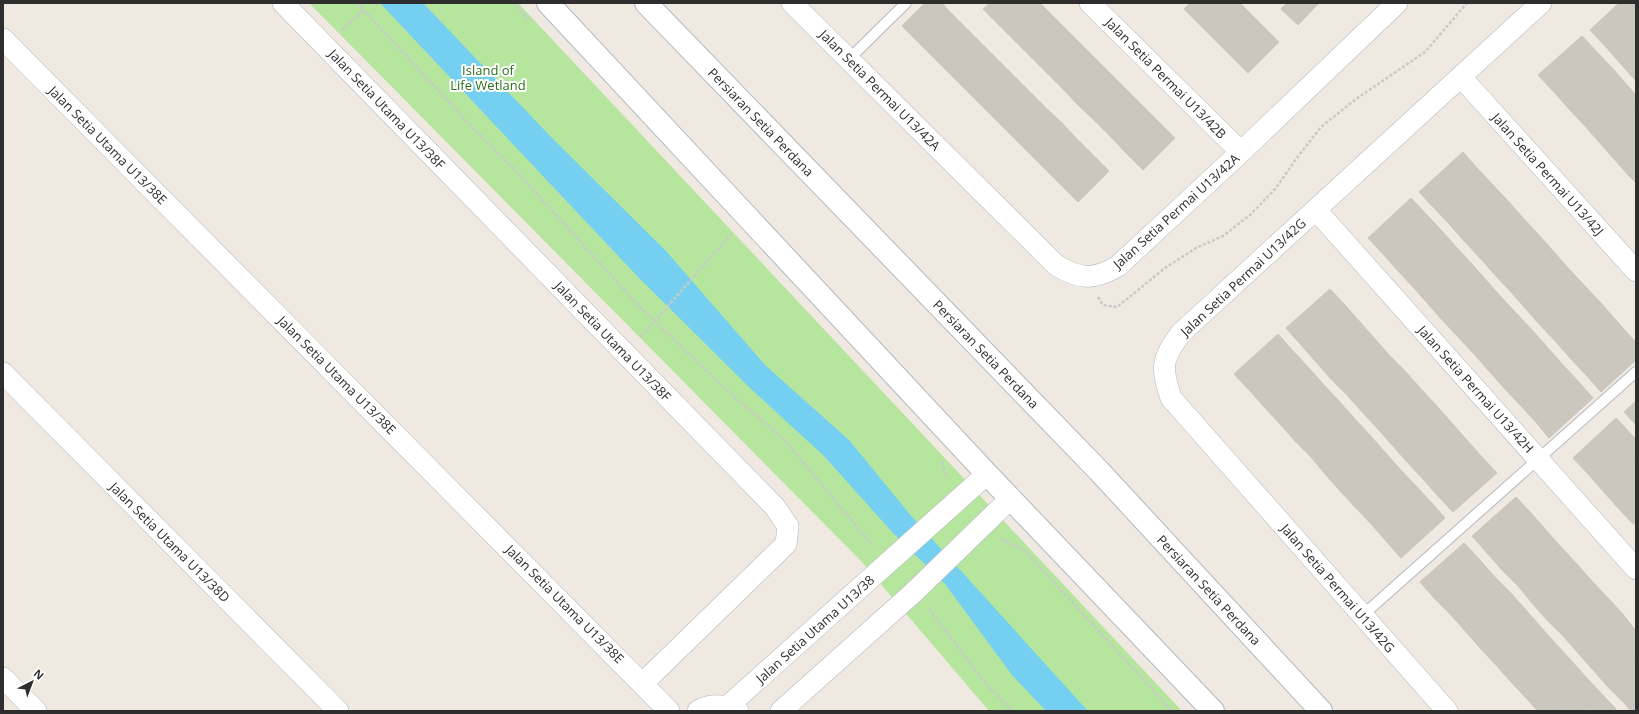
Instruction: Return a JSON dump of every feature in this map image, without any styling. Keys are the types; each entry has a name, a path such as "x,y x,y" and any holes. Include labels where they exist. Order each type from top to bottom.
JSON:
{"main road":[{"path":"548,3 987,474 1213,711"},
{"name":"Persiaran Setia Perdana","path":"646,3 1099,471 1321,711"}],"street":[{"name":"Jalan Setia Utama U13/38F","path":"283,3 775,507 788,526 786,544 643,683"},
{"name":"Jalan Setia Permai U13/42A","path":"792,3 1056,265 1071,275 1086,277 1102,275 1118,266 1241,152 1392,5"},
{"name":"Jalan Setia Permai U13/42B","path":"1090,3 1241,152"},
{"name":"Jalan Setia Permai U13/42G","path":"1447,711 1171,398 1163,375 1166,353 1180,333 1316,210 1540,3"},
{"name":"Jalan Setia Utama U13/38E","path":"3,39 643,683 669,711"},
{"name":"Jalan Setia Permai U13/42J","path":"1461,76 1636,271"},
{"name":"Jalan Setia Permai U13/42H","path":"1316,210 1636,569"},
{"name":"Jalan Setia Utama U13/38D","path":"3,373 338,711"},
{"name":"Jalan Setia Utama U13/38","path":"698,711 715,705 733,709 933,522 987,474"},
{"path":"781,711 919,586 1011,498"},
{"path":"3,678 36,711"}],"lane":[{"path":"849,59 906,3"},
{"path":"1363,616 1636,372"}],"path":[{"path":"357,3 656,322 720,384 785,441 895,558"},
{"path":"1086,277 1103,305 1117,307 1165,268 1196,248 1223,236 1250,215 1276,188 1321,127 1356,99 1425,52 1466,3"},
{"path":"325,47 364,10"},
{"path":"625,353 656,322 734,230"},
{"path":"969,539 1005,540 1026,551 1172,711"},
{"path":"919,586 935,615 982,679 1012,711"}],"green space":[{"name":"Island of Life Wetland","path":"309,3 518,3 1182,711 989,711 862,562"}],"water":[{"path":"380,3 423,3 554,140 666,251 765,365 849,440 912,517 1088,711 1046,711 1012,675 945,584 893,533 824,456 750,388 639,278"}],"building":[{"path":"925,3 942,3 949,11 918,42 902,26"},
{"path":"990,3 1022,3 999,25 983,9"},
{"path":"1022,3 1040,3 1047,10 1015,41 999,25"},
{"path":"1190,3 1222,3 1200,25 1184,9"},
{"path":"1222,3 1240,3 1247,10 1216,41 1200,25"},
{"path":"1287,3 1319,3 1298,25 1281,9"},
{"path":"1619,3 1636,3 1636,18 1605,46 1590,30"},
{"path":"1047,10 1063,26 1031,57 1015,41"},
{"path":"1247,10 1263,26 1232,57 1216,41"},
{"path":"949,11 965,27 934,58 918,42"},
{"path":"1636,18 1636,49 1620,63 1605,46"},
{"path":"1063,26 1079,42 1047,73 1031,57"},
{"path":"1263,26 1279,42 1248,73 1232,57"},
{"path":"965,27 981,43 950,74 934,58"},
{"path":"1582,36 1597,52 1554,92 1538,75"},
{"path":"1079,42 1095,58 1063,89 1047,73"},
{"path":"981,43 997,59 966,90 950,74"},
{"path":"1636,49 1636,79 1635,80 1620,63"},
{"path":"1597,52 1613,69 1569,109 1554,92"},
{"path":"1095,58 1111,74 1079,106 1063,89"},
{"path":"997,59 1013,75 982,106 966,90"},
{"path":"1613,69 1628,86 1584,125 1569,109"},
{"path":"1111,74 1127,90 1096,122 1079,106"},
{"path":"1013,75 1029,91 998,122 982,106"},
{"path":"1628,86 1636,95 1636,109 1599,142 1584,125"},
{"path":"1127,90 1143,106 1112,138 1096,122"},
{"path":"1029,91 1045,107 1014,138 998,122"},
{"path":"1143,106 1159,122 1127,154 1112,138"},
{"path":"1045,107 1062,123 1030,154 1014,138"},
{"path":"1636,109 1636,139 1614,159 1599,142"},
{"path":"1159,122 1175,138 1143,170 1127,154"},
{"path":"1062,123 1077,139 1046,170 1030,154"},
{"path":"1077,139 1093,155 1062,186 1046,170"},
{"path":"1636,139 1636,169 1629,176 1614,159"},
{"path":"1463,152 1478,169 1434,208 1419,192"},
{"path":"1093,155 1109,171 1078,202 1062,186"},
{"path":"1478,169 1493,185 1450,225 1434,208"},
{"path":"1636,169 1636,183 1629,176"},
{"path":"1493,185 1509,202 1465,242 1450,225"},
{"path":"1411,198 1427,215 1383,254 1368,238"},
{"path":"1509,202 1524,219 1480,258 1465,242"},
{"path":"1427,215 1442,231 1398,271 1383,254"},
{"path":"1524,219 1539,235 1495,275 1480,258"},
{"path":"1442,231 1457,248 1413,287 1398,271"},
{"path":"1539,235 1554,252 1511,292 1495,275"},
{"path":"1457,248 1472,264 1428,304 1413,287"},
{"path":"1554,252 1569,269 1525,308 1511,292"},
{"path":"1472,264 1487,281 1443,321 1428,304"},
{"path":"1569,269 1584,285 1540,325 1525,308"},
{"path":"1487,281 1502,298 1459,338 1443,321"},
{"path":"1584,285 1600,302 1556,342 1540,325"},
{"path":"1330,289 1345,305 1301,345 1286,328"},
{"path":"1502,298 1518,315 1474,354 1459,338"},
{"path":"1600,302 1615,319 1571,359 1556,342"},
{"path":"1345,305 1360,322 1316,362 1301,345"},
{"path":"1518,315 1533,331 1489,371 1474,354"},
{"path":"1615,319 1630,336 1586,375 1571,359"},
{"path":"1360,322 1375,339 1331,379 1316,362"},
{"path":"1533,331 1548,348 1504,388 1489,371"},
{"path":"1278,334 1293,351 1250,391 1234,374"},
{"path":"1630,336 1636,342 1636,360 1601,392 1586,375"},
{"path":"1375,339 1390,356 1347,395 1331,379"},
{"path":"1548,348 1563,365 1519,404 1504,388"},
{"path":"1293,351 1309,368 1265,408 1250,391"},
{"path":"1390,356 1406,372 1362,412 1347,395"},
{"path":"1563,365 1578,381 1535,421 1519,404"},
{"path":"1309,368 1324,385 1280,424 1265,408"},
{"path":"1406,372 1421,389 1377,428 1362,412"},
{"path":"1578,381 1593,398 1549,438 1535,421"},
{"path":"1324,385 1339,401 1295,441 1280,424"},
{"path":"1421,389 1436,405 1392,445 1377,428"},
{"path":"1339,401 1354,418 1311,457 1295,441"},
{"path":"1636,401 1636,425 1624,412"},
{"path":"1436,405 1451,422 1407,462 1392,445"},
{"path":"1354,418 1369,434 1325,474 1311,457"},
{"path":"1616,418 1632,435 1588,474 1573,458"},
{"path":"1451,422 1466,439 1423,479 1407,462"},
{"path":"1369,434 1384,451 1340,491 1325,474"},
{"path":"1632,435 1636,439 1636,461 1603,491 1588,474"},
{"path":"1466,439 1481,456 1437,495 1423,479"},
{"path":"1384,451 1399,468 1356,508 1340,491"},
{"path":"1481,456 1497,473 1453,512 1437,495"},
{"path":"1636,461 1636,492 1618,508 1603,491"},
{"path":"1399,468 1415,485 1371,524 1356,508"},
{"path":"1415,485 1430,501 1386,541 1371,524"},
{"path":"1636,492 1636,522 1633,524 1618,508"},
{"path":"1516,497 1531,513 1487,553 1472,536"},
{"path":"1430,501 1445,518 1401,558 1386,541"},
{"path":"1531,513 1546,530 1502,570 1487,553"},
{"path":"1546,530 1561,547 1518,586 1502,570"},
{"path":"1464,543 1479,559 1435,599 1420,582"},
{"path":"1561,547 1576,563 1532,603 1518,586"},
{"path":"1479,559 1494,576 1451,615 1435,599"},
{"path":"1576,563 1591,580 1547,620 1532,603"},
{"path":"1494,576 1510,592 1466,632 1451,615"},
{"path":"1591,580 1607,597 1563,636 1547,620"},
{"path":"1510,592 1525,609 1481,649 1466,632"},
{"path":"1607,597 1622,613 1578,653 1563,636"},
{"path":"1525,609 1540,626 1496,665 1481,649"},
{"path":"1622,613 1636,631 1593,670 1578,653"},
{"path":"1540,626 1555,643 1511,682 1496,665"},
{"path":"1636,631 1636,661 1608,687 1593,670"},
{"path":"1555,643 1570,659 1527,699 1511,682"},
{"path":"1570,659 1585,676 1546,711 1538,711 1527,699"},
{"path":"1636,661 1636,692 1624,703 1608,687"},
{"path":"1585,676 1600,692 1580,711 1546,711"},
{"path":"1600,692 1616,709 1614,711 1580,711"},
{"path":"1636,692 1636,711 1631,711 1624,703"}]}
